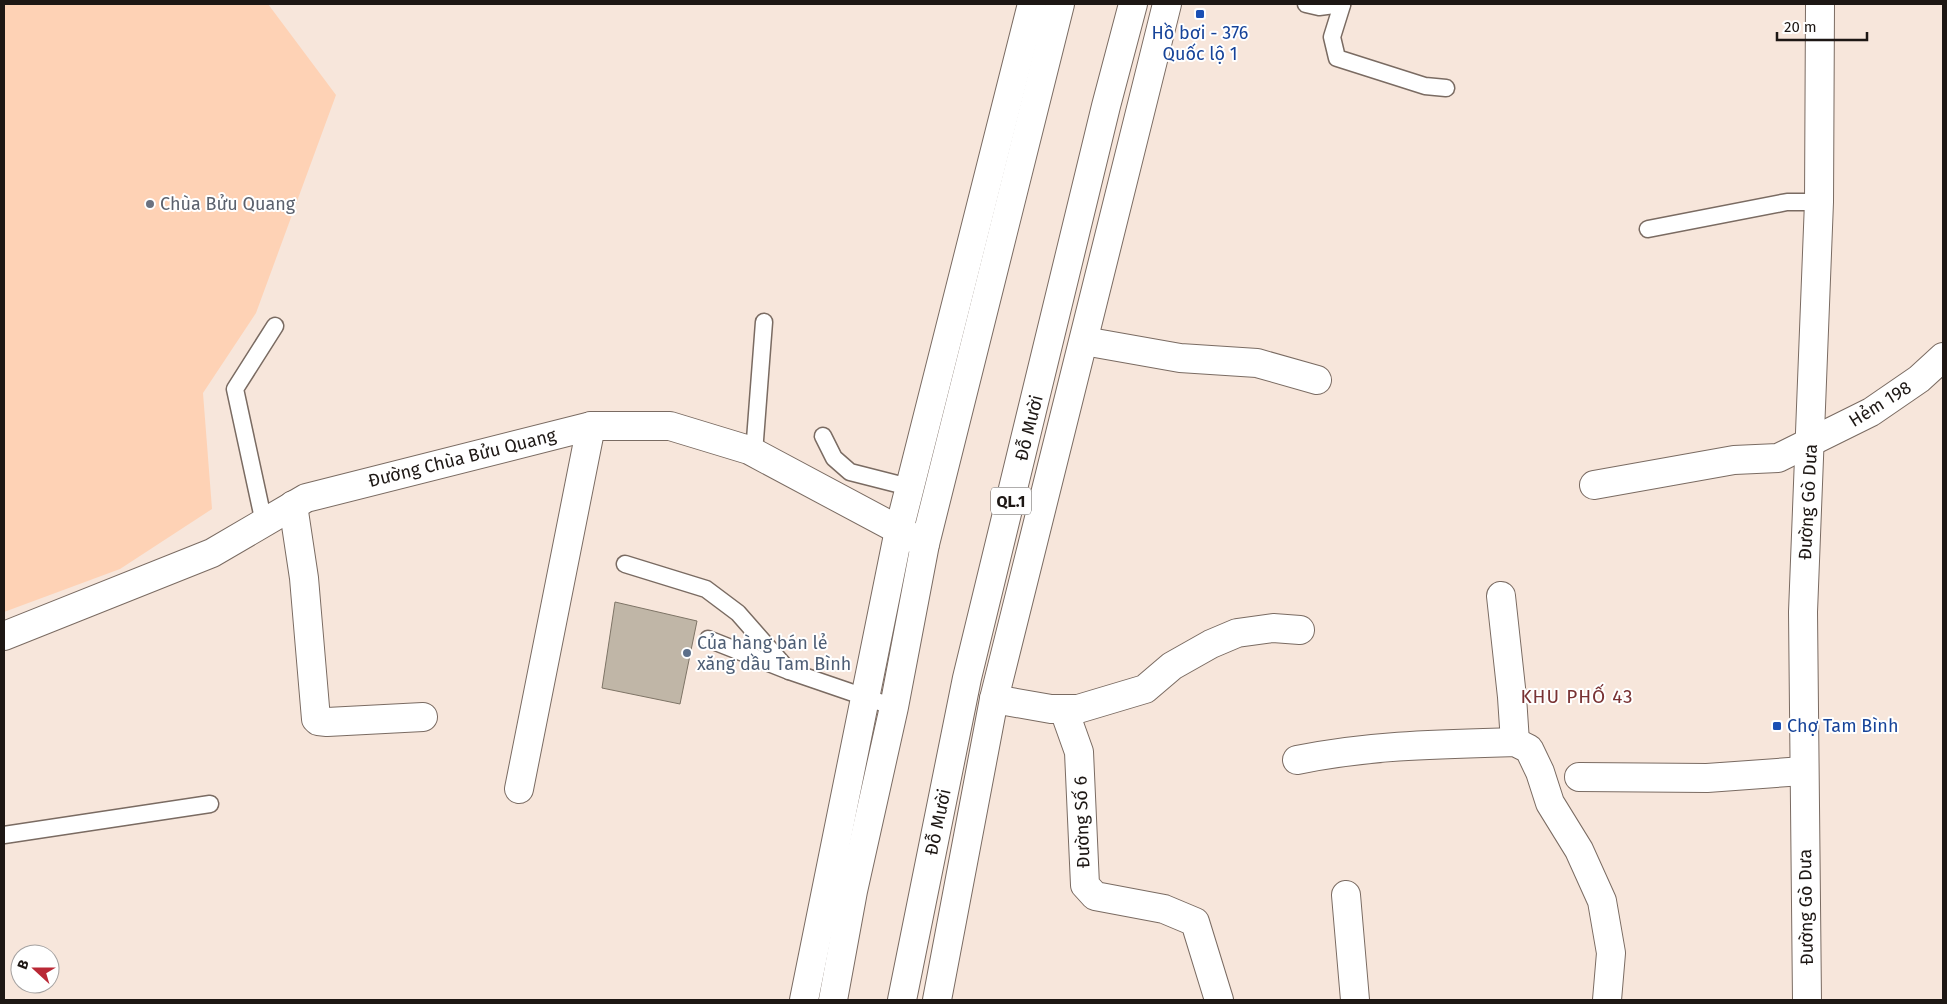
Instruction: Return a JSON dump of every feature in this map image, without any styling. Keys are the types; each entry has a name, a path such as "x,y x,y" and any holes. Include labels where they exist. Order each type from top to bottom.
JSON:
{"main road":[{"path":"804,1000 899,530 1032,4"},
{"path":"833,1000 853,891 894,707 925,544 1060,4"},
{"name":"Đỗ Mười","path":"902,1000 967,678 1106,106 1133,4"},
{"name":"Đỗ Mười","path":"937,1000 994,699 1166,4"},
{"name":"Đường Gò Dưa","path":"1807,1000 1803,771 1803,612 1819,202 1820,4"},
{"path":"1084,341 1180,358 1257,363 1316,380"},
{"name":"Hẻm 198","path":"1594,485 1734,460 1778,458 1872,412 1919,379 1943,357"},
{"path":"519,789 592,426"},
{"name":"Đường Chùa Bửu Quang","path":"4,636 212,553 306,498 592,426 670,426 754,453 925,544"},
{"path":"293,506 304,578 316,718 318,721 327,722 423,717"},
{"path":"1501,596 1515,742"},
{"path":"994,699 1064,710 1078,710 1145,689 1172,666 1211,644 1238,633 1273,628 1300,630"},
{"name":"Đường Số 6","path":"1064,710 1079,752 1084,885 1094,896 1164,909 1195,922 1220,1000"},
{"path":"1297,760 1343,751 1515,742 1529,749 1540,772 1550,803 1580,850 1602,901 1611,953 1607,1000"},
{"path":"1579,777 1708,778 1803,771"},
{"path":"834,855 853,891"},
{"path":"1346,894 1355,1000"}],"lane":[{"path":"1306,4 1319,7 1342,5 1332,37 1337,58 1425,86 1446,88"},
{"path":"1648,229 1787,202 1819,202"},
{"path":"754,453 764,322"},
{"path":"264,523 234,389 275,326"},
{"path":"823,436 834,458 850,472 909,487"},
{"path":"626,564 706,589 738,613 789,671"},
{"path":"708,639 789,671 894,707"},
{"path":"4,835 210,804"}],"shaded area":[{"name":"Chùa Bửu Quang","path":"4,4 268,4 336,95 256,313 203,393 212,509 120,569 4,612"}],"building":[{"path":"615,602 697,621 680,704 602,688"}],"place":[{"name":"Hồ bơi - 376 Quốc lộ 1","path":"1200,14"},
{"name":"Chùa Bửu Quang","path":"150,204"},
{"name":"Của hàng bán lẻ xăng dầu Tam Bình","path":"687,653"},
{"name":"Chợ Tam Bình","path":"1777,726"}],"district":[{"name":"KHU PHỐ 43","path":"1577,696"}]}
